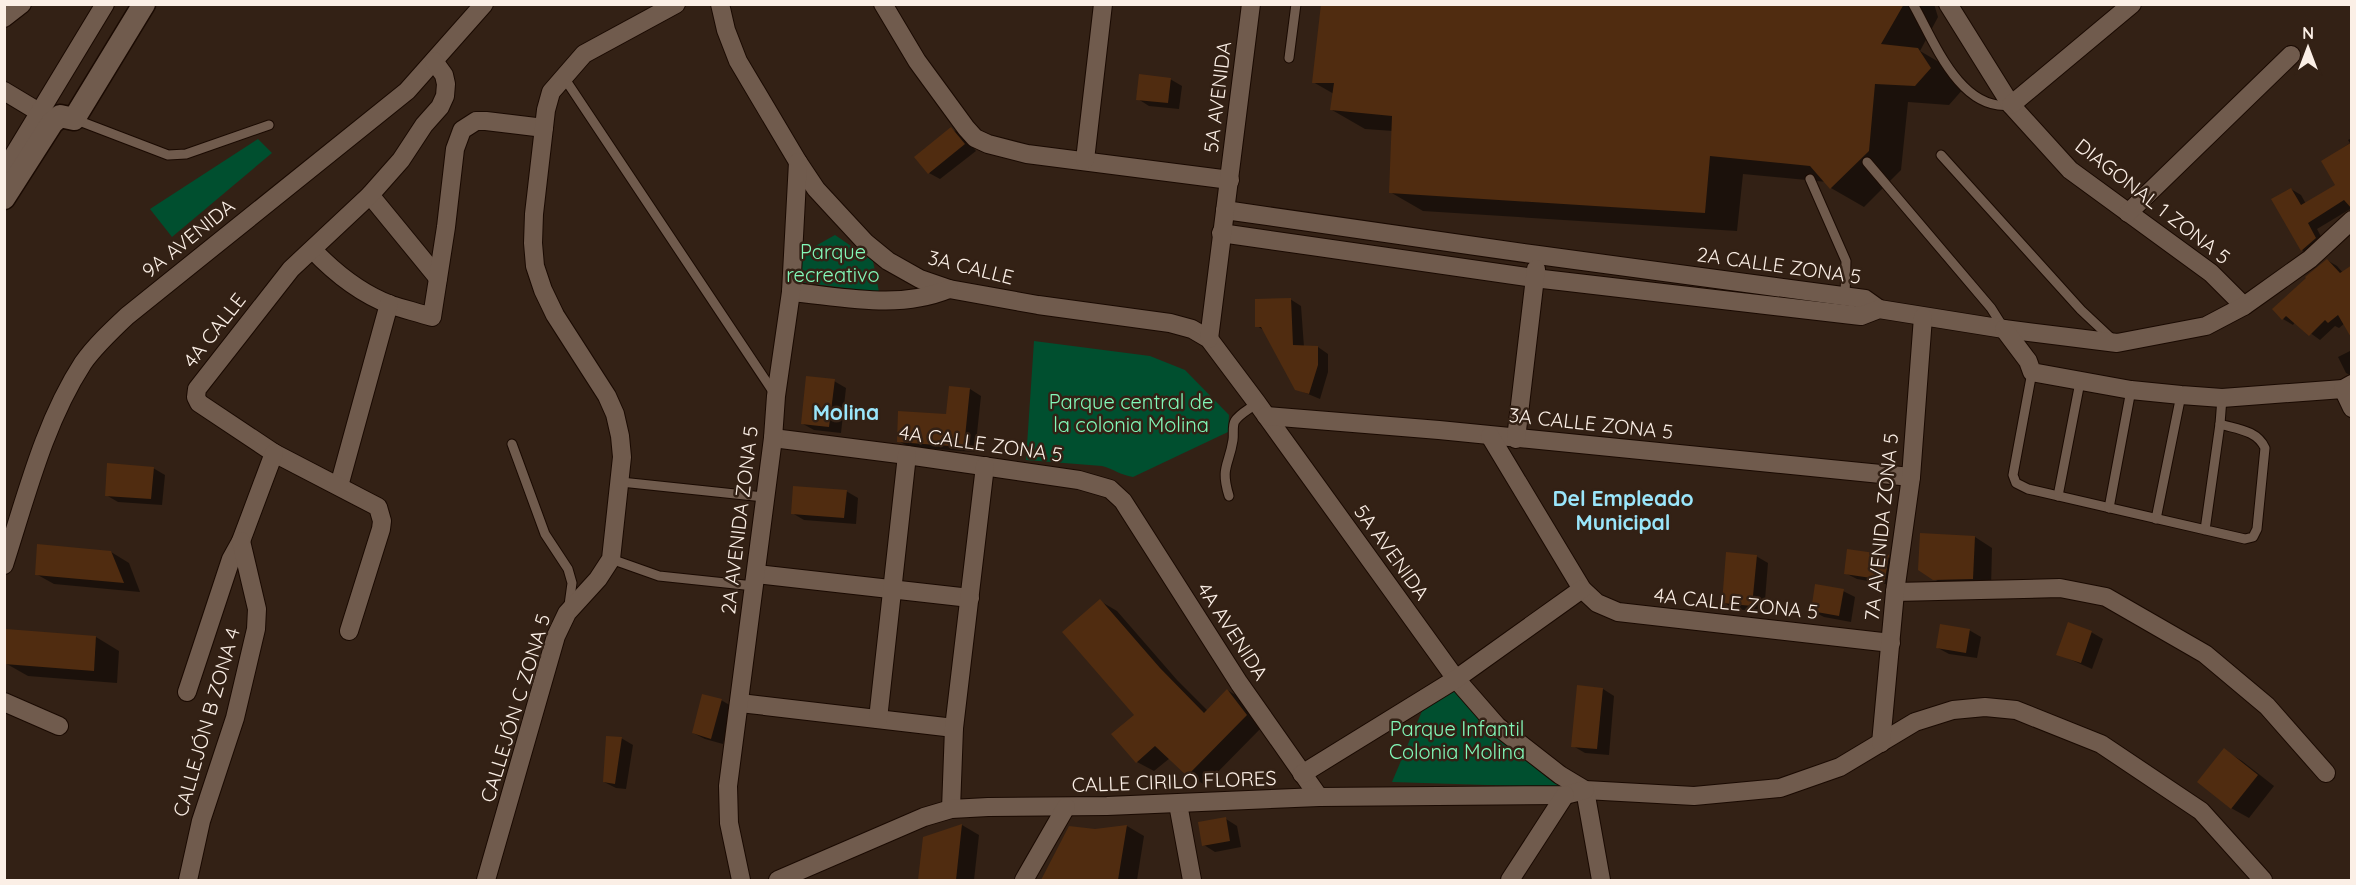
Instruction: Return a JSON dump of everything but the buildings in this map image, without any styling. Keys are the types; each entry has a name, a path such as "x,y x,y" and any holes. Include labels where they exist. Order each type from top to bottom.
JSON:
{"street":[{"path":"4,18 22,4"},
{"path":"4,171 105,4"},
{"path":"4,198 52,123 60,116 74,119 144,4"},
{"name":"9A AVENIDA","path":"4,565 34,473 62,402 84,362 105,337 127,316 407,91 484,4"},
{"name":"CALLEJÓN C ZONA 5","path":"486,880 556,636 567,613 598,579 611,559 621,482 622,457 615,414 607,396 555,315 535,266 534,214 544,129 551,92 584,54 676,4"},
{"name":"3A CALLE","path":"720,4 726,30 738,61 798,162 816,189 866,243 888,261 920,279 950,289 1038,305 1170,323 1192,329 1209,339"},
{"path":"883,4 917,61 975,138 988,144 1027,154 1230,180"},
{"path":"1084,160 1103,4"},
{"name":"5A AVENIDA","path":"1251,4 1209,339 1456,679 1497,726 1560,775 1586,790 1694,796 1780,788 1840,766 1915,722 1953,710 1985,707 2016,710 2101,744 2200,811 2263,880"},
{"name":"DIAGONAL 1 ZONA 5","path":"1948,4 2011,105 2070,170 2211,273 2244,306"},
{"path":"2011,105 2132,4"},
{"path":"2128,213 2291,55"},
{"name":"4A CALLE","path":"349,631 382,521 378,507 274,453 199,403 196,397 197,389 291,269 314,250 370,195 401,160 424,125 440,107 445,96 446,84 444,75 434,62"},
{"path":"4,91 39,112"},
{"path":"314,250 326,264 342,276 389,304 432,317 455,149 462,130 476,121 544,129"},
{"name":"2A AVENIDA ZONA 5","path":"741,880 727,806 773,438 776,396 791,292 798,162"},
{"path":"370,195 438,278"},
{"name":"2A CALLE ZONA 5","path":"1225,210 1538,255 1865,298 1879,309"},
{"path":"1879,309 2004,329 2117,343 2206,326 2244,306 2310,259 2352,220"},
{"name":"2A CALLE ZONA 5","path":"1221,233 1534,278 1861,316 1879,309"},
{"path":"1516,439 1538,255"},
{"path":"791,292 887,302 934,295 950,289"},
{"path":"339,486 389,304"},
{"name":"7A AVENIDA ZONA 5","path":"1881,743 1895,592 1911,477 1923,317"},
{"path":"2004,329 2028,361 2032,372 2131,390 2222,398 2347,387 2352,408"},
{"name":"3A CALLE ZONA 5","path":"1262,410 1313,419 1911,477"},
{"path":"1302,774 1456,679 1582,589 1490,436"},
{"name":"4A CALLE ZONA 5","path":"773,438 1079,480 1110,489"},
{"path":"187,692 231,559 241,541 274,453"},
{"path":"878,719 907,455"},
{"path":"951,809 954,728 985,466"},
{"name":"4A AVENIDA","path":"1110,489 1123,501 1239,683 1319,797"},
{"name":"CALLEJÓN B ZONA 4","path":"188,880 201,821 235,718 256,629 257,609 241,541"},
{"path":"755,580 970,598"},
{"path":"1895,592 2060,588 2106,597 2205,654 2267,706 2326,773"},
{"name":"4A CALLE ZONA 5","path":"1582,589 1597,603 1618,612 1891,643"},
{"path":"4,702 59,726"},
{"path":"740,703 954,728"},
{"path":"1586,790 1601,880"},
{"name":"CALLE CIRILO FLORES","path":"778,880 924,817 951,809 1178,804 1319,797 1565,795 1586,790"},
{"path":"1510,880 1565,795"},
{"path":"1178,804 1192,880"},
{"path":"1024,880 1066,807"}],"lane":[{"path":"1289,58 1296,4"},
{"path":"1913,4 1948,66 1965,89 1991,105 2011,105"},
{"path":"563,76 776,396"},
{"path":"74,119 168,155 186,154 269,125"},
{"path":"1941,155 2081,310 2117,343"},
{"path":"1867,162 1991,308 2004,329"},
{"path":"1810,179 1846,261 1845,296"},
{"path":"2032,372 2013,475 2016,483 2028,489 2156,519 2245,539 2253,537 2257,529 2265,448 2254,434 2220,424"},
{"path":"2058,496 2080,382"},
{"path":"2109,508 2131,390"},
{"path":"2156,519 2181,396"},
{"path":"2205,530 2222,398"},
{"path":"1229,496 1224,481 1225,467 1233,444 1234,421 1262,410"},
{"path":"512,444 545,534 568,569 572,596 567,613"},
{"path":"621,482 764,497"},
{"path":"611,559 659,576 755,580"}],"green space":[{"path":"258,139 272,153 172,237 150,209"},
{"name":"Parque recreativo","path":"835,235 873,261 879,292 798,282 801,254"},
{"name":"Parque central de la colonia Molina","path":"1034,341 1150,356 1185,370 1229,415 1228,432 1133,477 1102,466 1026,460"},
{"name":"Parque Infantil Colonia Molina","path":"1459,682 1579,788 1392,782 1425,704"}],"district":[{"name":"Molina","path":"846,412"},
{"name":"Del Empleado Municipal","path":"1623,510"}]}
